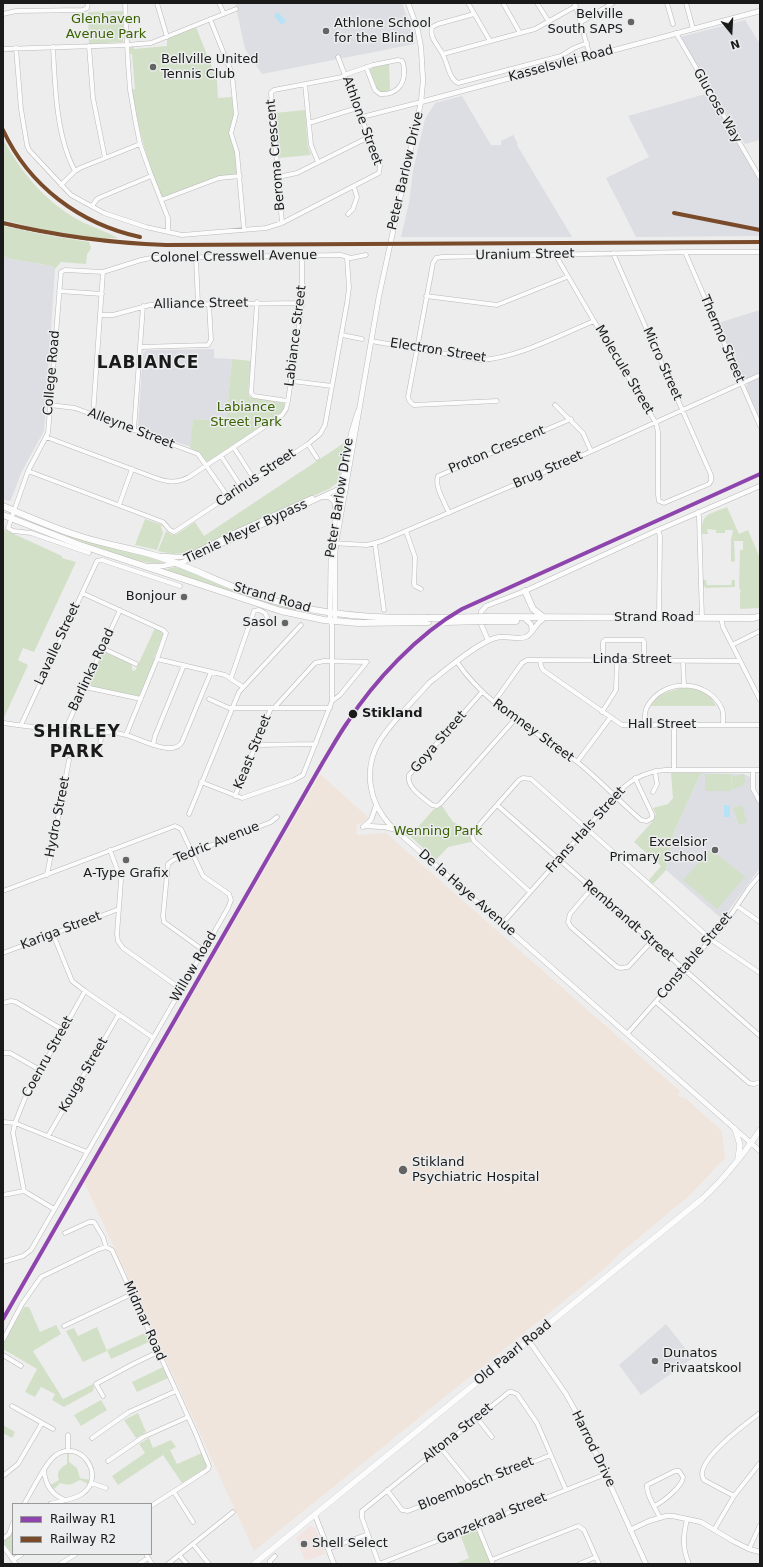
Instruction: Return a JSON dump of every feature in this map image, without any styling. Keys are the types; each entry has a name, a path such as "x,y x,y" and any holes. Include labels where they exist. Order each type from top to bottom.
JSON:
{"main road":[{"name":"Strand Road","path":"3,506 81,537 153,555 177,563 253,594 299,607 332,613 375,618 428,620 525,618 758,618"},
{"name":"Strand Road","path":"3,515 74,543 275,610 332,622 374,624 428,620"},
{"path":"525,591 533,609 542,618"},
{"path":"525,618 530,610 529,601"},
{"path":"735,1129 739,1138 740,1149 736,1165"},
{"name":"Old Paarl Road","path":"254,1564 702,1199 736,1165 760,1130"}],"street":[{"path":"3,14 16,11 84,10 88,3"},
{"path":"125,3 130,90 140,144 168,218 168,232"},
{"path":"157,3 167,37"},
{"path":"219,3 224,14"},
{"name":"Peter Barlow Drive","path":"333,543 358,418 358,409 388,252 421,102 423,81 420,47 417,27 408,3"},
{"path":"468,3 490,41"},
{"path":"503,3 520,33"},
{"path":"537,3 549,22"},
{"path":"581,22 613,3"},
{"path":"667,3 673,24"},
{"path":"686,3 693,29"},
{"path":"443,54 535,29 549,22 575,5 590,56"},
{"path":"3,49 127,45 151,42 236,9"},
{"name":"Kasselsvlei Road","path":"362,118 760,11"},
{"path":"474,14 438,24 432,27 431,30 434,40 443,54 453,79 456,82 460,83 561,56 574,48 587,43"},
{"path":"210,20 232,72 236,114 231,131 237,150 244,230"},
{"name":"Glucose Way","path":"676,33 760,178"},
{"path":"89,46 93,98 105,158"},
{"path":"53,47 54,77 63,136 67,153 75,171"},
{"name":"Athlone Street","path":"16,48 21,109 28,148 32,155 71,195 104,213 146,227 182,235 272,227 377,175 380,170 380,166 338,57"},
{"name":"Beroma Crescent","path":"282,223 270,94 274,90 345,75 366,67 401,60 404,65 403,83 400,87 391,92 380,94 375,90 366,67"},
{"path":"305,84 311,148 318,162"},
{"path":"309,123 357,108"},
{"path":"278,177 298,173 369,137"},
{"path":"61,185 75,171 140,144"},
{"path":"92,206 97,199 151,176"},
{"path":"161,200 219,178 240,176"},
{"path":"348,214 353,209 358,197 354,187"},
{"name":"Thermo Street","path":"685,252 760,426"},
{"name":"Uranium Street","path":"497,402 414,405 409,401 408,397 426,296 433,263 438,257 613,253 760,252"},
{"name":"Micro Street","path":"613,253 711,475 711,481 709,484 667,502 660,502 658,495"},
{"name":"Molecule Street","path":"556,254 567,277 656,423 658,432 658,495"},
{"name":"Colonel Cresswell Avenue","path":"103,272 147,258 341,255 347,258 366,255"},
{"name":"Labiance Street","path":"46,436 165,482 174,482 186,479 282,415 286,409 292,381 302,303 302,256"},
{"path":"196,258 198,304"},
{"name":"Carinus Street","path":"28,472 163,522 170,530 174,532 308,444 318,437 323,430 342,335 348,294 347,258"},
{"name":"College Road","path":"12,518 28,472 46,436 50,405 60,274 63,270 103,272"},
{"path":"93,415 103,272"},
{"path":"426,296 497,305 567,277"},
{"path":"59,291 102,294"},
{"path":"257,302 251,395 288,401"},
{"name":"Alliance Street","path":"100,315 113,315 143,306 257,302 302,303"},
{"path":"140,348 208,345 211,340 210,304"},
{"path":"134,430 143,306"},
{"name":"Electron Street","path":"371,340 481,360 491,360 512,355 594,321"},
{"path":"342,335 362,339"},
{"name":"Brug Street","path":"333,543 375,544 562,465 760,375"},
{"path":"292,381 332,386"},
{"name":"Alleyne Street","path":"50,405 75,408 198,454 228,497"},
{"path":"555,405 583,433 591,451"},
{"name":"Proton Crescent","path":"449,513 438,486 438,476 571,420"},
{"path":"308,444 317,458"},
{"path":"234,448 254,479"},
{"path":"221,456 242,488"},
{"path":"119,505 132,469"},
{"path":"488,640 481,624 482,610 486,606 525,591 698,512 760,486"},
{"name":"Peter Barlow Drive","path":"332,622 333,543 335,518 344,487"},
{"name":"Tienie Meyer Bypass","path":"144,566 162,566 177,563 344,487"},
{"name":"Tienie Meyer Bypass","path":"153,555 174,557 187,556 249,526 344,487"},
{"path":"317,499 328,497 333,500 335,503 335,518"},
{"path":"698,512 702,618"},
{"path":"12,518 8,528 11,530 31,532 89,553"},
{"path":"658,530 660,536 659,618"},
{"path":"406,531 415,557 414,584 421,589"},
{"path":"375,544 384,610"},
{"name":"Lavalle Street","path":"20,725 96,562 100,559 180,586"},
{"path":"82,592 165,632 166,636 158,659 126,735"},
{"name":"Barlinka Road","path":"65,730 120,610"},
{"path":"231,678 254,611 259,610 265,613 267,617 265,624"},
{"path":"525,618 531,624 532,631"},
{"name":"De la Haye Avenue","path":"542,618 527,637 503,636 488,640 429,683 377,745 372,760 370,775 371,791 376,806 395,830 760,1151"},
{"path":"721,618 723,627 760,700"},
{"path":"201,782 235,796 245,798 302,776 306,770 332,701 332,622"},
{"path":"189,814 239,692 300,625"},
{"path":"732,645 760,631"},
{"path":"603,660 603,642 605,640 643,640 644,660"},
{"path":"102,648 136,664"},
{"path":"158,659 225,675 243,687"},
{"name":"Hall Street","path":"540,660 543,670 622,725 760,725"},
{"path":"602,712 616,690 618,660"},
{"path":"684,660 684,686"},
{"name":"Keast Street","path":"235,796 272,708 315,663 332,661 367,662 340,694 332,701"},
{"name":"Linda Street","path":"494,702 525,661 740,661"},
{"name":"Romney Street","path":"457,662 466,675 482,692 577,762 641,820 646,822 650,820 652,814 635,778"},
{"path":"153,745 155,736 184,665"},
{"path":"4,723 126,735 153,745 175,748 181,745 211,672"},
{"path":"645,725 646,709 656,694 684,686 702,689 711,694 722,709 723,725"},
{"path":"84,687 141,699"},
{"name":"Goya Street","path":"482,692 409,776 408,780 410,785 432,805 436,806 441,803 516,718"},
{"path":"208,699 232,708 330,708"},
{"path":"577,762 610,718"},
{"path":"674,725 674,770"},
{"path":"100,751 102,732"},
{"path":"256,745 316,744"},
{"name":"Hydro Street","path":"47,875 69,760"},
{"path":"753,770 753,789 760,802"},
{"name":"Frans Hals Street","path":"502,924 614,796 635,778 655,771 760,770"},
{"path":"653,792 657,784 655,771"},
{"path":"530,892 472,838 473,832 519,780 523,778 530,779 712,938 760,973"},
{"name":"Rembrandt Street","path":"497,805 760,1036"},
{"path":"376,806 372,820 364,827 385,827 395,830"},
{"name":"Tedric Avenue","path":"203,950 164,923 162,918 168,864 173,860 192,852 271,822 276,817"},
{"name":"Willow Road","path":"3,892 176,826 181,829 204,876 229,894 231,900 29,1252 23,1256 3,1262"},
{"path":"110,850 121,880 117,937 122,947 181,989"},
{"name":"Constable Street","path":"627,1034 726,922 760,875"},
{"path":"592,888 570,914 568,922 571,927 617,967 621,968 628,967 652,941"},
{"path":"737,906 760,922"},
{"name":"Kariga Street","path":"3,953 119,909"},
{"path":"53,934 70,978 85,991 152,1037"},
{"name":"Coenru Street","path":"14,1123 40,1070 85,991"},
{"path":"3,1004 16,1002 63,1030"},
{"path":"656,1002 749,1083 754,1084 760,1082"},
{"name":"Kouga Street","path":"48,1136 119,1014"},
{"path":"3,1053 10,1053 40,1070"},
{"path":"3,1122 14,1123 87,1152"},
{"path":"14,1123 13,1133 24,1191"},
{"path":"3,1195 24,1191 54,1209"},
{"name":"Midmar Road","path":"65,1233 84,1224 94,1222 103,1237 106,1248 112,1251 208,1460 209,1467 204,1472 152,1505"},
{"path":"3,1340 22,1304 41,1277 99,1249 106,1248"},
{"path":"64,1326 132,1294"},
{"name":"Harrod Drive","path":"529,1341 573,1407 589,1437 646,1564"},
{"path":"102,1396 96,1384 158,1352"},
{"path":"3,1355 21,1366"},
{"path":"92,1438 129,1412 176,1391"},
{"name":"Altona Street","path":"379,1564 361,1516 361,1512 507,1393 515,1393 535,1419 566,1490"},
{"path":"12,1406 53,1429"},
{"path":"734,1496 704,1480 702,1477 702,1472 718,1447 760,1413"},
{"path":"108,1461 143,1437 188,1417"},
{"path":"477,1418 492,1437"},
{"path":"3,1476 18,1464 42,1423"},
{"path":"68,1435 68,1451"},
{"path":"440,1447 472,1486"},
{"path":"25,1503 44,1470 55,1455 68,1451 78,1453 86,1459 92,1469 91,1483 82,1494 54,1503"},
{"name":"Bloembosch Street","path":"387,1490 401,1509 407,1511 551,1455"},
{"path":"714,1530 734,1496 760,1463"},
{"path":"44,1470 46,1482 51,1491 65,1500"},
{"path":"654,1506 664,1501 683,1482 683,1477 680,1471 675,1471 648,1484 647,1489 654,1506 660,1518"},
{"name":"Ganzekraal Street","path":"379,1564 606,1474"},
{"path":"91,1483 106,1488"},
{"path":"174,1492 193,1522"},
{"path":"168,1564 233,1512"},
{"path":"314,1515 334,1564"},
{"path":"630,1530 660,1518 670,1516 700,1522 748,1549 760,1552"},
{"path":"687,1519 684,1535 684,1550 689,1564"},
{"path":"3,1539 8,1535 12,1525"},
{"path":"477,1525 492,1562 578,1526 584,1530 599,1564"},
{"path":"748,1549 760,1525"},
{"path":"328,1549 368,1534"},
{"path":"193,1544 209,1564"},
{"path":"3,1546 14,1562"},
{"path":"62,1564 75,1555"},
{"path":"179,1555 187,1564"},
{"path":"139,1564 147,1556 152,1564"},
{"path":"270,1564 270,1561 275,1556"},
{"path":"579,1564 596,1557"}],"shaded area":[{"name":"Athlone School for the Blind","path":"235,3 402,3 415,44 262,74 245,49"},
{"path":"745,20 760,44 760,140 745,144 680,37"},
{"path":"709,93 760,181 760,236 636,237 606,178 649,157 628,116"},
{"path":"462,96 491,145 501,145 501,141 513,135 518,144 517,145 572,237 401,237 409,203 413,171 425,119 435,103"},
{"path":"3,256 11,259 52,266 55,269 44,431 21,473 11,500 8,501 3,499"},
{"path":"760,310 760,373 747,379 743,379 718,323"},
{"path":"214,349 214,358 232,359 226,421 193,419 191,447 140,429 138,425 143,353 147,350"},
{"path":"760,378 760,420 746,387 748,383"},
{"name":"Excelsior Primary School","path":"701,773 744,774 750,777 750,788 760,807 760,868 722,919 666,870 674,832"},
{"name":"Stikland Psychiatric Hospital","path":"320,774 369,818 361,824 356,825 357,835 386,833 680,1091 678,1095 683,1098 684,1097 722,1131 725,1158 690,1195 619,1254 611,1263 254,1551 84,1182"},
{"name":"Dunatos Privaatskool","path":"666,1324 693,1358 641,1395 619,1365"},
{"path":"310,1526 315,1528 325,1554 305,1561 296,1538"}],"green space":[{"name":"Glenhaven Avenue Park","path":"123,11 123,42 89,44 88,12"},
{"path":"196,27 217,80 218,98 232,97 234,116 229,132 235,149 238,172 237,174 163,197 158,189 144,147 132,90 135,89 132,54 129,54 129,50 134,46 134,49 167,46 167,39"},
{"path":"389,63 390,90 382,93 378,91 370,70 372,67"},
{"path":"305,110 308,147 311,155 278,158 274,113"},
{"path":"3,139 10,152 27,176 58,207 84,223 118,238 89,238 75,236 3,220"},
{"path":"3,226 89,242 91,248 87,255 86,264 61,262 55,269 52,266 11,259 3,256"},
{"name":"Labiance Street Park","path":"232,359 251,361 248,393 250,397 284,403 286,406 282,413 207,462 200,453 190,448 193,419 226,421"},
{"path":"344,443 347,443 339,479 337,483 329,489 243,527 190,554 188,551 185,552 186,553 173,554 158,551 166,531 172,535 177,534 195,522 204,536"},
{"path":"727,507 739,534 748,530 760,558 760,608 740,609 740,550 743,550 743,541 734,541 735,561 731,562 731,540 733,530 725,530 725,533 716,533 716,530 707,529 708,534 702,534 703,522 707,515"},
{"path":"145,519 162,525 161,527 163,533 157,550 135,545"},
{"path":"3,529 62,556 62,558 76,562 34,652 23,648 18,660 28,665 3,720"},
{"path":"67,535 165,563 154,563 130,558 103,550 68,537"},
{"path":"175,567 227,588 296,610 296,612 164,570"},
{"path":"703,580 706,580 707,585 731,585 732,580 735,580 735,587 706,588 703,585"},
{"path":"155,628 163,633 163,635 154,658 155,659 139,696 89,686 101,654 104,652 130,663 132,670 135,671"},
{"path":"681,688 692,688 702,691 710,697 716,706 650,706 660,695"},
{"path":"671,773 701,773 674,832 666,870 653,884 649,880 661,866 634,842 652,822 656,814 653,808 668,804 673,798"},
{"path":"705,774 731,774 731,791 705,791"},
{"path":"744,774 746,782 743,783 743,786 732,789 732,777"},
{"path":"742,805 747,822 739,825 733,808"},
{"name":"Wenning Park","path":"442,806 453,822 471,831 471,842 448,847 436,860 410,836 434,809"},
{"path":"711,849 745,877 717,909 683,880"},
{"path":"24,1307 29,1307 40,1332 56,1325 61,1334 33,1351 63,1399 93,1384 93,1391 64,1407 52,1400 55,1394 41,1387 35,1397 25,1392 37,1369 3,1349 3,1343"},
{"path":"97,1327 107,1351 83,1362 66,1331 74,1328 78,1336"},
{"path":"147,1332 151,1341 111,1359 107,1350"},
{"path":"163,1367 168,1378 137,1392 132,1382"},
{"path":"101,1400 107,1410 81,1426 74,1415"},
{"path":"138,1413 146,1432 136,1438 124,1420"},
{"path":"3,1425 15,1432 12,1438 3,1433"},
{"path":"149,1438 153,1448 171,1440 176,1447 170,1450 177,1464 202,1453 207,1464 206,1468 182,1483 163,1455 118,1485 112,1476 145,1453 139,1444"},
{"path":"67,1452 69,1452 69,1462 77,1468 80,1478 90,1480 88,1484 80,1480 70,1484 60,1483 53,1490 49,1486 59,1480 59,1470 67,1464"},
{"path":"12,1528 12,1554 3,1541"},
{"path":"474,1529 478,1531 491,1564 454,1564 469,1558 460,1534"}],"water":[{"path":"278,12 286,21 282,25 274,16"},
{"path":"724,805 730,805 730,817 724,817"}],"railway":[{"path":"674,213 760,230"},
{"path":"3,225 51,235 100,242 197,246"}],"rail line":[{"name":"R2","path":"3,130 27,169 59,200 97,223 140,237"},
{"name":"R2","path":"674,213 760,230"},
{"name":"R2","path":"3,223 44,232 84,238 125,243 166,245 760,242"},
{"name":"R1","path":"3,1319 323,762 358,707 384,675 429,631 462,609 760,474"}],"place":[{"name":"Belville South SAPS","path":"631,22"},
{"name":"Athlone School for the Blind","path":"326,31"},
{"name":"Bellville United Tennis Club","path":"153,67"},
{"name":"Bonjour","path":"184,597"},
{"name":"Sasol","path":"285,623"},
{"name":"Stikland","path":"353,714"},
{"name":"Excelsior Primary School","path":"715,850"},
{"name":"A-Type Grafix","path":"126,860"},
{"name":"Stikland Psychiatric Hospital","path":"403,1170"},
{"name":"Dunatos Privaatskool","path":"655,1361"},
{"name":"Shell Select","path":"304,1544"}],"district":[{"name":"LABIANCE","path":"148,364"},
{"name":"SHIRLEY PARK","path":"77,743"}]}
